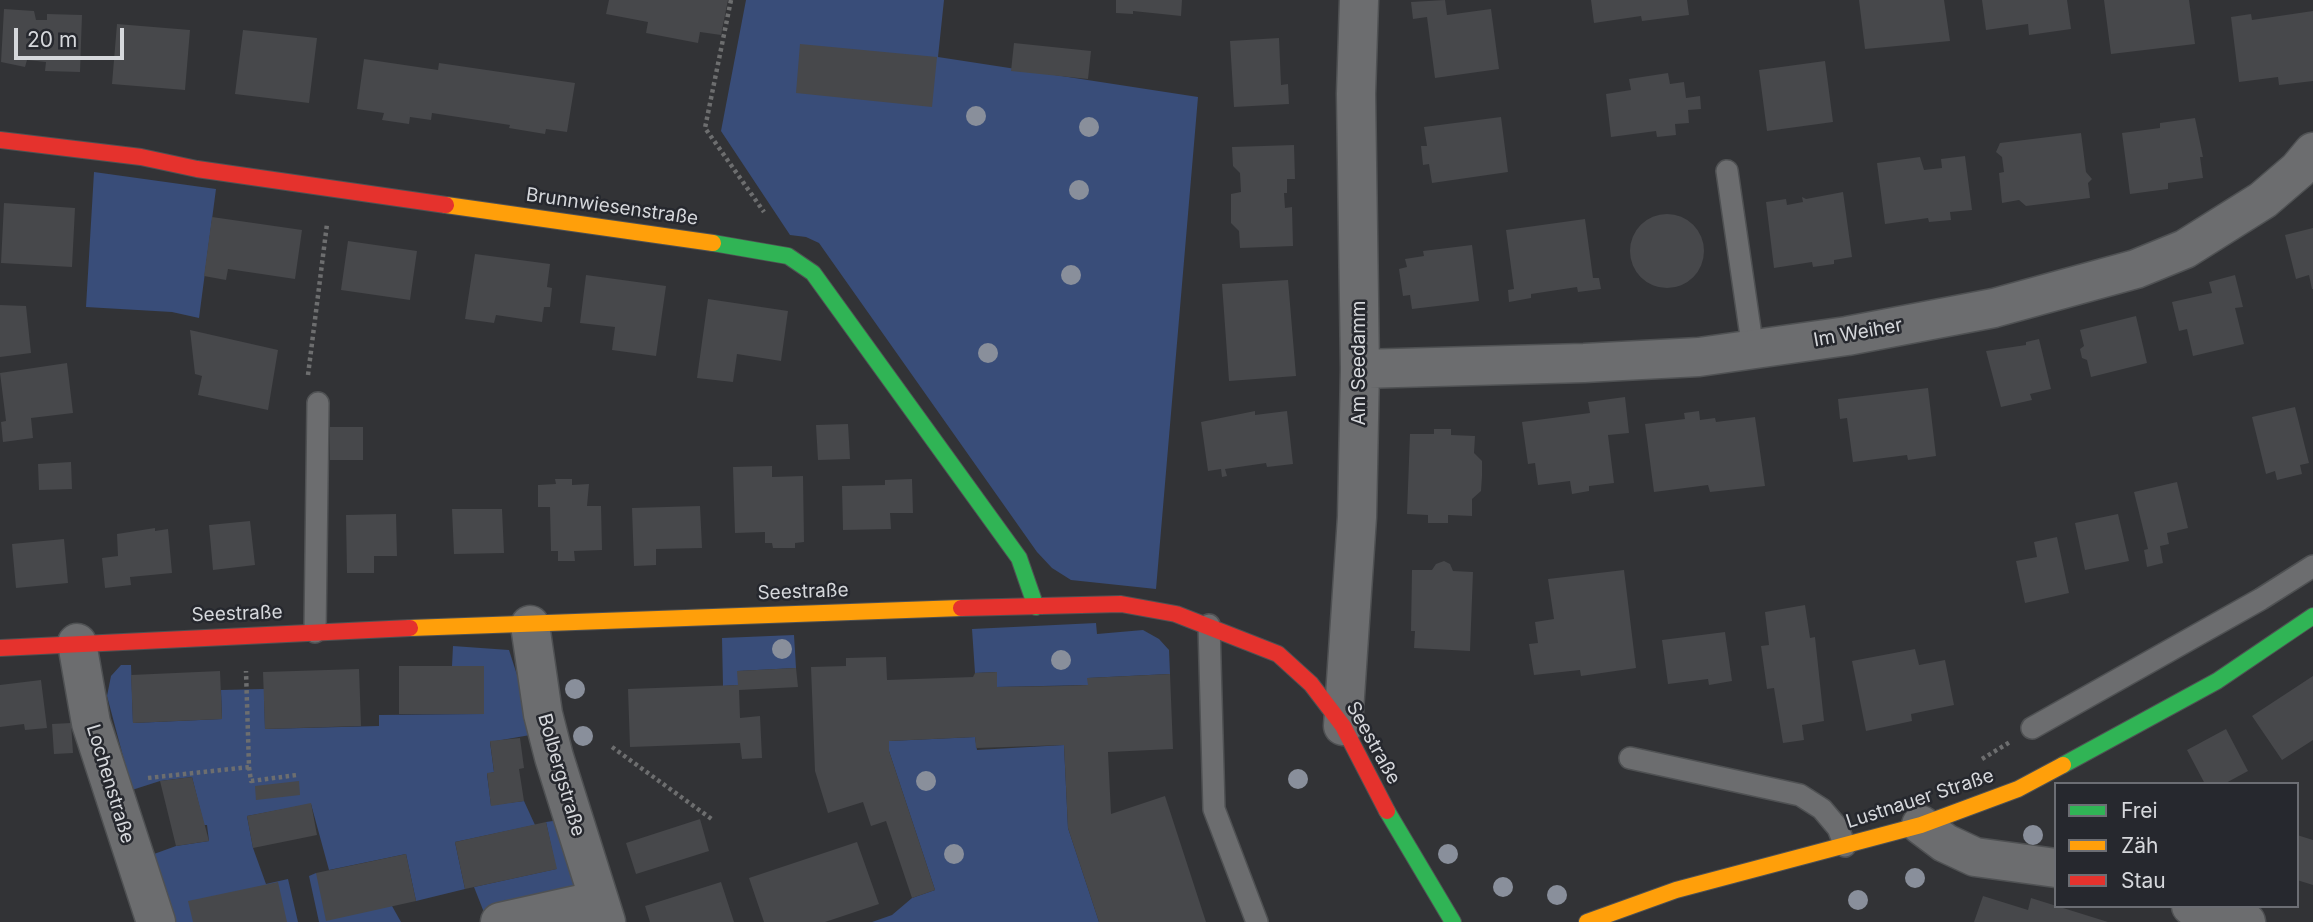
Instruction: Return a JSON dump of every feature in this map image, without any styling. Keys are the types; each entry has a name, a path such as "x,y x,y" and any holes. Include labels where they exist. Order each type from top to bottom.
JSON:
{"street":[{"name":"Am Seedamm","path":"1343,726 1357,517 1360,369 1356,94 1359,0"},
{"name":"Brunnwiesenstraße","path":"0,140 141,157 197,169 756,249 788,256 813,273 839,305 984,507 1019,558 1036,607"},
{"name":"Im Weiher","path":"1360,369 1584,363 1753,350 1993,308 2136,269 2185,249 2227,226 2272,193 2313,152"},
{"name":"Seestraße","path":"0,648 244,634 1121,604 1176,614 1278,654 1311,684 1343,726 1378,795 1453,922"},
{"name":"Lustnauer Straße","path":"1587,922 1676,890 1921,825 2018,789 2112,741 2217,681 2313,616"},
{"name":"Bolbergstraße","path":"530,625 543,714 603,911"},
{"name":"Lochenstraße","path":"77,643 91,723 156,922"},
{"path":"1921,825 1945,843 1975,857 2054,868"},
{"path":"2198,908 2246,922"},
{"path":"500,922 603,911"}],"lane":[{"path":"1727,171 1753,350"},
{"path":"315,632 318,403"},
{"path":"2032,728 2313,566"},
{"path":"1209,625 1214,809 1257,922"},
{"path":"1630,758 1800,795 1822,809 1838,828 1844,846"}],"path":[{"path":"731,0 705,128 769,219 788,256"},
{"path":"318,403 306,387 331,188"},
{"path":"244,634 251,781 297,775"},
{"path":"1974,764 2032,728"},
{"path":"612,747 713,820"},
{"path":"109,783 249,767"}],"shaded area":[{"path":"746,0 944,0 938,57 1198,97 1156,589 1071,580 1052,568 1037,552 819,243 806,237 790,235 721,131"},
{"path":"94,172 216,189 199,318 172,312 86,307"},
{"path":"1096,623 1097,634 1143,630 1159,639 1169,650 1170,674 1088,678 1088,685 997,687 996,672 975,673 972,629"},
{"path":"794,635 796,668 738,671 738,685 723,686 722,638"},
{"path":"453,646 509,650 536,734 490,742 494,772 487,774 491,805 524,801 535,825 455,842 465,889 416,901 406,854 329,870 311,804 247,816 253,848 266,884 288,879 298,922 176,922 154,854 176,846 209,841 207,825 204,825 192,777 160,781 132,790 107,696 111,676 121,665 131,665 133,723 222,719 221,690 264,689 265,729 379,726 379,715 483,714 484,667 452,666"},
{"path":"975,737 977,750 1064,745 1068,828 1099,922 872,922 892,915 912,898 935,890 889,751 889,741"},
{"path":"566,819 580,889 485,915 474,887 556,869 546,822"},
{"path":"316,873 392,906 401,922 319,922 309,876"}],"building":[{"path":"609,0 728,0 721,35 700,32 698,43 646,33 648,22 606,14"},
{"path":"1116,0 1182,0 1181,16 1133,11 1133,14 1116,13"},
{"path":"1445,0 1447,15 1491,9 1499,69 1435,78 1427,17 1413,19 1411,2"},
{"path":"1591,0 1687,0 1689,15 1642,21 1641,16 1594,23"},
{"path":"1859,0 1944,0 1950,41 1865,49"},
{"path":"1982,0 2067,0 2071,29 2029,35 2028,24 1986,30"},
{"path":"2104,0 2189,0 2195,44 2111,54"},
{"path":"4,9 34,11 36,20 47,20 47,14 82,15 80,72 45,71 46,62 27,60 25,67 1,62"},
{"path":"2313,11 2313,81 2279,85 2278,77 2239,82 2231,17 2251,14 2252,20"},
{"path":"117,24 190,30 185,90 112,84"},
{"path":"243,30 317,38 309,103 235,94"},
{"path":"1279,38 1281,85 1288,84 1289,104 1234,107 1230,41"},
{"path":"1014,43 1091,51 1088,79 1011,71"},
{"path":"800,44 937,57 932,107 796,93"},
{"path":"364,59 438,70 439,63 575,83 567,132 546,129 545,134 509,128 510,125 432,113 431,120 410,117 409,124 382,120 384,113 357,109"},
{"path":"1825,61 1833,122 1767,131 1759,70"},
{"path":"1668,73 1670,84 1684,82 1686,98 1700,96 1701,109 1688,110 1689,123 1675,124 1676,135 1657,137 1656,131 1611,137 1606,94 1631,90 1629,79"},
{"path":"1501,117 1508,172 1432,183 1429,164 1423,165 1421,146 1427,146 1424,127"},
{"path":"2195,118 2203,157 2200,157 2203,178 2168,183 2168,189 2130,194 2122,133 2160,128 2160,123"},
{"path":"2081,133 2086,172 2092,179 2088,183 2090,198 2026,206 2019,200 2002,203 1999,173 2004,172 2002,157 1996,152 2000,143"},
{"path":"1294,145 1295,179 1287,179 1287,193 1284,193 1285,208 1292,207 1293,246 1240,248 1239,231 1231,223 1231,194 1241,192 1240,173 1233,166 1232,147"},
{"path":"1965,156 1972,210 1950,212 1951,220 1929,222 1928,218 1885,224 1877,163 1920,157 1924,170 1942,168 1941,159"},
{"path":"1843,192 1852,257 1834,260 1834,264 1813,267 1812,262 1774,268 1766,202 1786,199 1787,205 1803,202 1802,197 1806,199"},
{"path":"4,203 75,208 72,267 1,263"},
{"path":"1667,214 1688,220 1698,230 1704,251 1698,272 1688,282 1667,288 1646,282 1636,272 1630,251 1636,230 1646,220"},
{"path":"212,217 302,230 295,279 228,269 226,280 204,276"},
{"path":"1585,219 1593,278 1599,278 1601,289 1578,292 1577,287 1531,294 1531,298 1509,302 1508,290 1514,289 1506,230"},
{"path":"2313,228 2312,289 2309,275 2296,279 2285,235"},
{"path":"348,241 417,251 410,300 341,290"},
{"path":"1472,245 1479,301 1412,309 1410,295 1403,296 1399,269 1407,267 1405,259 1424,256 1423,251"},
{"path":"475,254 550,264 547,287 552,288 550,307 544,307 542,322 496,315 494,323 465,319"},
{"path":"586,275 666,286 656,356 612,350 615,327 580,323"},
{"path":"2235,275 2243,307 2235,308 2244,344 2193,356 2187,329 2179,331 2172,302 2212,293 2209,282"},
{"path":"1288,280 1296,376 1229,381 1222,284"},
{"path":"708,299 788,311 781,361 737,354 733,382 697,378"},
{"path":"0,305 26,306 31,353 0,357"},
{"path":"2136,316 2147,363 2091,377 2087,360 2082,358 2080,349 2084,346 2080,330"},
{"path":"190,330 278,350 268,410 198,395 202,376 195,374"},
{"path":"2039,339 2051,389 2030,394 2032,400 2001,407 1986,351 2026,345 2026,342"},
{"path":"67,363 73,413 31,418 33,438 3,442 1,422 6,421 0,373"},
{"path":"1928,388 1936,456 1908,460 1907,455 1853,462 1847,418 1840,419 1838,399"},
{"path":"1625,397 1629,433 1608,435 1614,483 1589,486 1589,491 1572,494 1570,481 1538,485 1535,463 1528,464 1522,422 1590,413 1588,402"},
{"path":"2295,407 2309,463 2300,465 2302,474 2277,480 2275,471 2266,474 2252,417"},
{"path":"1255,411 1255,415 1287,411 1293,464 1267,467 1266,463 1225,469 1227,476 1222,477 1221,469 1208,471 1201,422"},
{"path":"1699,411 1700,420 1715,418 1716,422 1755,417 1765,486 1710,492 1708,485 1654,492 1645,424 1685,419 1684,413"},
{"path":"848,424 850,459 818,460 816,425"},
{"path":"330,427 363,427 363,460 330,460"},
{"path":"1434,429 1451,429 1451,435 1475,436 1474,453 1482,461 1481,491 1472,499 1472,516 1448,515 1448,523 1428,523 1428,515 1407,514 1410,434 1434,434"},
{"path":"71,462 72,489 39,490 38,464"},
{"path":"772,466 772,477 803,476 804,542 795,543 795,548 773,548 772,543 765,543 765,532 735,533 733,467"},
{"path":"555,479 572,479 572,485 589,484 587,506 601,506 602,550 574,551 575,561 558,561 558,551 551,551 550,507 538,507 538,485 556,484"},
{"path":"912,479 913,513 890,513 891,529 843,530 842,486 885,485 885,480"},
{"path":"2177,482 2188,528 2167,533 2169,544 2160,546 2163,563 2147,567 2144,550 2148,549 2134,492"},
{"path":"700,506 702,548 656,549 656,565 634,566 632,508"},
{"path":"452,509 502,509 504,553 454,554"},
{"path":"396,514 397,556 374,556 374,573 347,573 346,515"},
{"path":"2118,514 2129,561 2085,570 2075,523"},
{"path":"250,521 255,565 213,570 209,525"},
{"path":"155,528 155,531 168,529 172,573 130,577 131,585 105,588 102,558 118,556 117,534"},
{"path":"2057,537 2069,593 2025,603 2016,561 2037,557 2034,542"},
{"path":"64,539 68,583 16,588 12,544"},
{"path":"1444,561 1450,564 1453,571 1473,572 1470,651 1414,648 1415,631 1411,631 1412,570 1432,570 1436,564"},
{"path":"1624,570 1636,668 1581,676 1580,670 1534,675 1529,644 1538,643 1535,622 1554,619 1548,579"},
{"path":"1805,605 1810,638 1815,637 1824,721 1802,725 1804,740 1783,743 1774,688 1767,689 1761,646 1769,645 1765,612"},
{"path":"1725,632 1732,681 1709,685 1708,679 1668,684 1662,640"},
{"path":"1915,649 1919,665 1945,660 1954,705 1911,714 1912,721 1866,731 1852,661"},
{"path":"886,657 887,680 973,677 975,673 997,672 997,687 1088,685 1087,678 1170,674 1173,749 1108,752 1111,814 1165,796 1206,922 1099,922 1068,828 1064,745 976,748 975,737 889,741 889,751 935,890 912,898 886,821 871,826 863,802 828,813 815,771 811,667 846,666 846,658"},
{"path":"399,666 484,666 484,714 399,714"},
{"path":"796,668 798,687 739,690 740,718 760,716 762,758 742,759 740,743 630,747 628,689 738,685 737,671"},
{"path":"359,669 361,726 265,729 263,672"},
{"path":"220,671 222,719 133,723 131,675"},
{"path":"2313,676 2313,740 2282,760 2252,716"},
{"path":"41,680 47,728 25,730 24,724 0,727 0,685"},
{"path":"71,723 73,753 54,754 52,724"},
{"path":"2226,729 2248,771 2228,782 2204,782 2187,750"},
{"path":"520,738 524,768 519,769 524,801 491,806 487,773 494,772 490,741"},
{"path":"192,777 209,841 176,846 160,781"},
{"path":"299,781 300,795 256,800 255,786"},
{"path":"311,803 317,835 253,848 247,816"},
{"path":"700,819 709,851 636,874 626,843"},
{"path":"546,822 557,869 465,889 455,842"},
{"path":"2299,836 2313,840 2313,885 2299,881"},
{"path":"857,842 879,904 825,922 764,922 749,878"},
{"path":"406,854 416,901 326,921 316,873"},
{"path":"278,882 287,922 193,922 188,901"},
{"path":"721,882 734,922 650,922 645,906"},
{"path":"1983,896 2028,910 2031,898 2054,905 2054,908 2063,908 2108,922 1974,922"}],"traffic: fast":[{"path":"713,243 788,256 813,273 1019,558 1036,607"},
{"path":"2063,765 2217,681 2313,616"},
{"path":"1387,811 1453,922"}],"traffic: slow":[{"path":"446,205 713,243"},
{"path":"410,628 961,608"},
{"path":"1587,922 1676,890 1921,825 2018,789 2063,765"}],"traffic: jam":[{"path":"0,140 141,157 197,169 446,205"},
{"path":"961,608 1121,604 1176,614 1278,654 1311,684 1343,726 1387,811"},
{"path":"0,648 410,628"}]}
